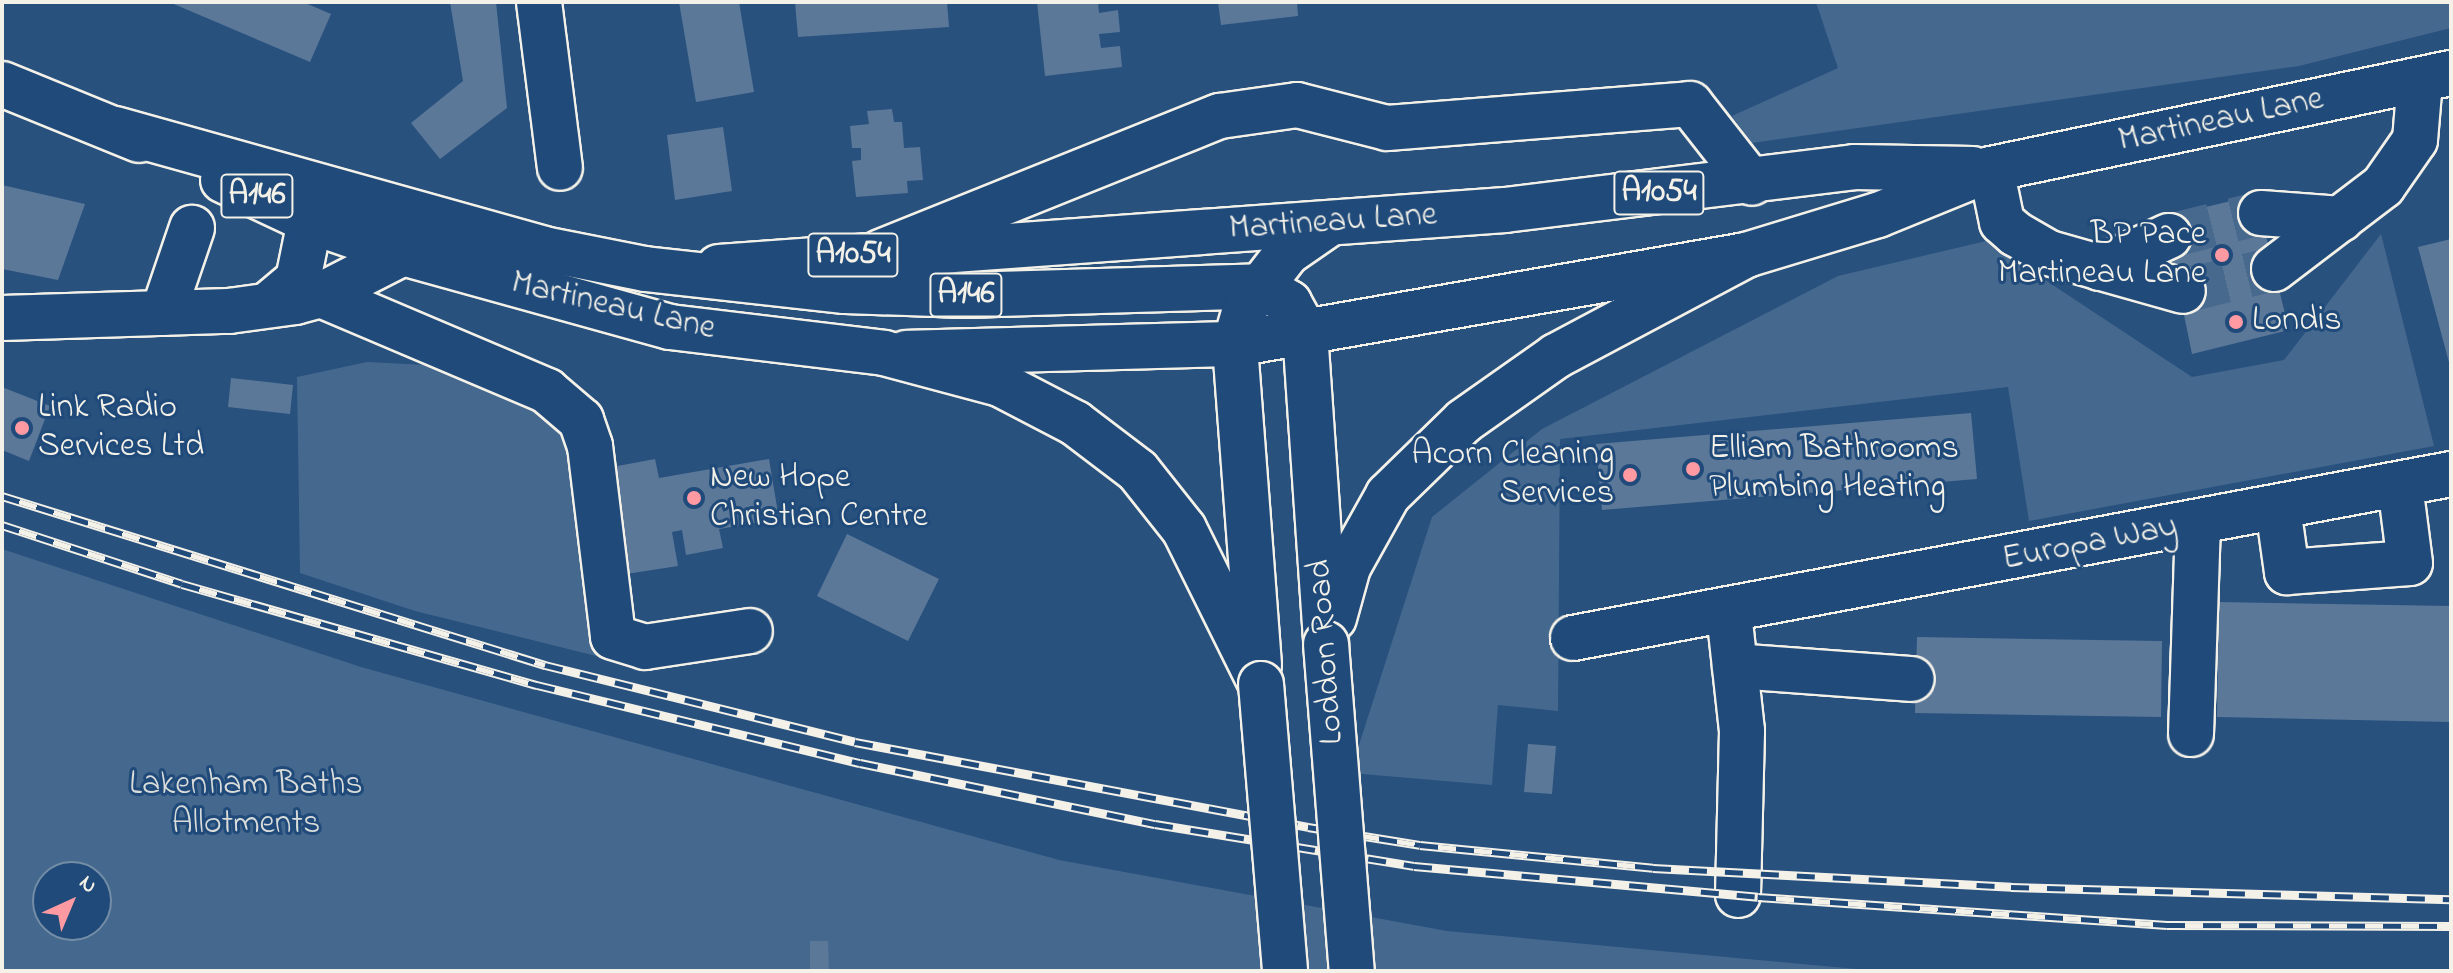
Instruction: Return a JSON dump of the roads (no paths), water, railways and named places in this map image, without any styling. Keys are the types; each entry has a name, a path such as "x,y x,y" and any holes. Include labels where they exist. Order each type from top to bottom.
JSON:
{"main road":[{"path":"539,2 560,168"},
{"path":"2268,242 2341,219 2383,186 2415,140 2436,76"},
{"name":"Martineau Lane","path":"403,253 670,327 884,353 1235,344 1746,255 1878,215 1991,169 2436,76"},
{"name":"A146","path":"2,84 115,129 310,221 403,253"},
{"path":"881,252 1220,116 1297,105 1387,128 1690,104 1752,183"},
{"name":"Martineau Lane","path":"115,129 544,249 672,272 845,291 964,295 1261,286 1289,303 1305,332"},
{"name":"Martineau Lane","path":"672,272 881,252 1326,226 1752,183 1854,167 1991,169"},
{"path":"1991,169 2002,222 2049,253 2100,268 2176,264"},
{"path":"269,304 298,280 310,221"},
{"name":"A146","path":"1261,286 1287,253 1326,226"},
{"path":"163,313 192,228"},
{"path":"2,318 163,313 269,304 321,295 403,253"},
{"path":"1326,644 1348,567 1388,495 1464,421 1556,356 1746,255"},
{"name":"Loddon Road","path":"1261,286 1246,306 1235,344 1285,971"},
{"path":"321,295 547,391 581,420 590,446 613,637 624,645 645,647 750,631"},
{"name":"Loddon Road","path":"1305,332 1352,971"},
{"name":"Loddon Road","path":"884,353 1000,384 1075,423 1138,471 1184,529 1261,684"},
{"name":"Europa Way","path":"1573,638 1729,613 2451,474"},
{"path":"2278,508 2287,572 2410,563 2400,485"},
{"path":"2191,734 2198,523"},
{"path":"1729,613 1742,731 1738,895"},
{"path":"1735,666 1912,679"}],"tunnel":[{"path":"2169,236 2261,213"},
{"path":"2183,291 2274,269"}],"railway":[{"path":"2,496 545,665 855,742 1308,827 1420,845 1653,868 2011,887 2451,899"},
{"path":"2,525 182,584 537,685 860,763 1155,824 1414,866 1758,897 2167,925 2451,926"}],"place":[{"name":"BP Pace Martineau Lane","path":"2222,255"},
{"name":"Londis","path":"2236,322"},
{"name":"Link Radio Services Ltd","path":"22,428"},
{"name":"Elliam Bathrooms Plumbing Heating","path":"1693,469"},
{"name":"Acorn Cleaning Services","path":"1630,475"},
{"name":"New Hope Christian Centre","path":"694,498"}],"park label":[{"name":"Lakenham Baths Allotments","path":"246,804"}]}
